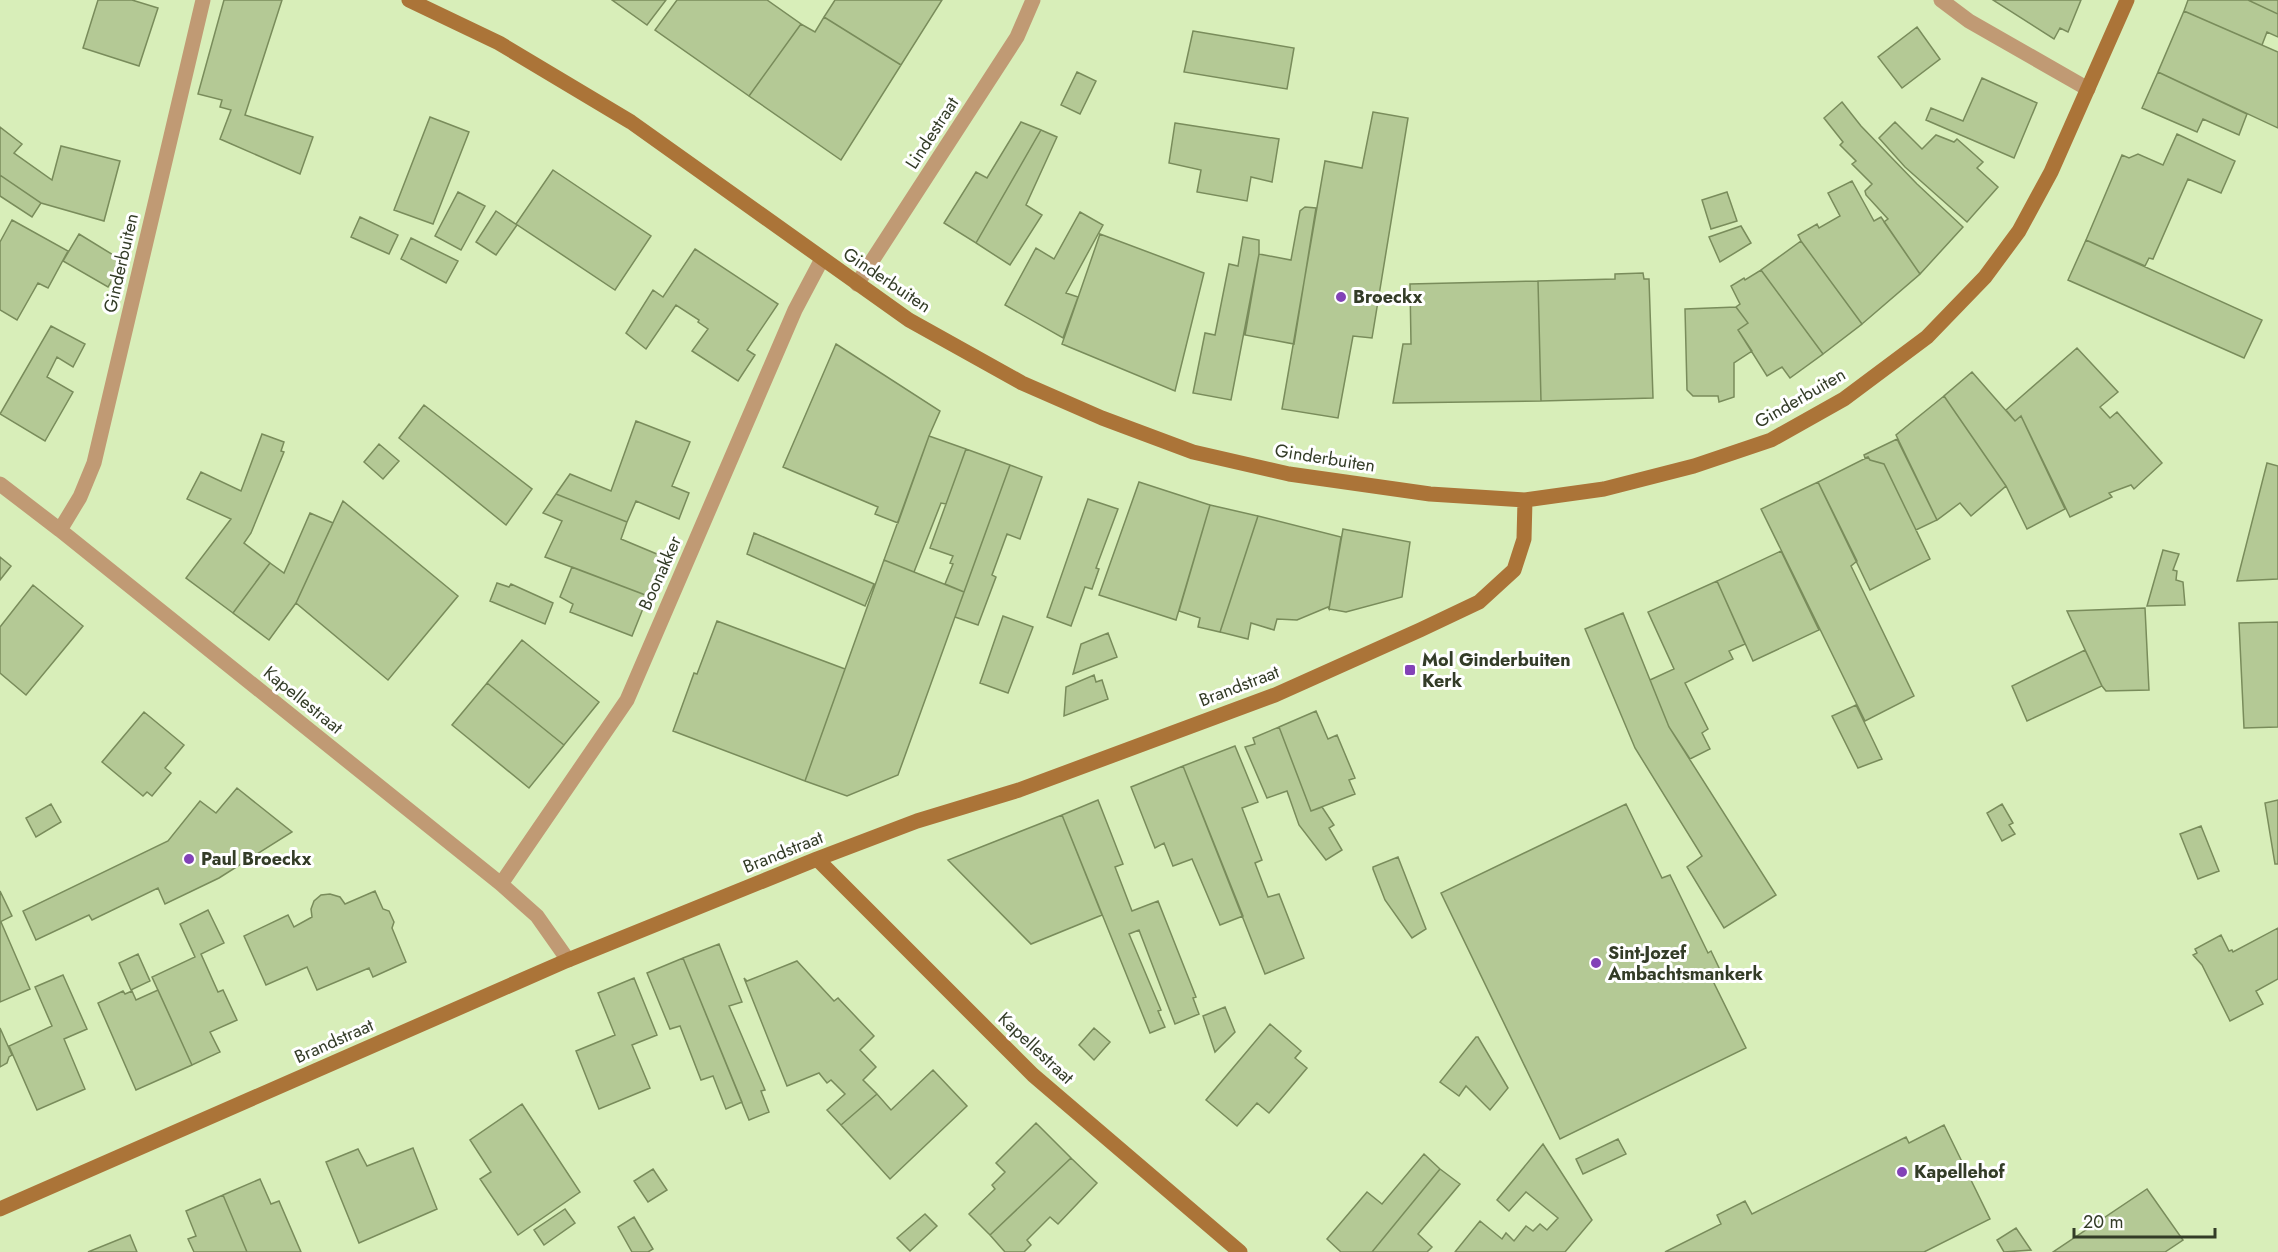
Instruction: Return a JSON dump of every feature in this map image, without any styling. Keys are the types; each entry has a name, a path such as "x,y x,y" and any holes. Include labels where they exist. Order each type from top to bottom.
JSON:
{"street":[{"name":"Ginderbuiten","path":"60,530 80,497 94,463 200,22 203,0"},
{"name":"Ginderbuiten","path":"409,0 499,43 631,122 909,320 1022,382 1102,418 1193,452 1289,474 1430,494 1525,500 1604,489 1694,466 1770,440 1844,399 1927,337 1985,276 2019,231 2050,172 2127,0"},
{"name":"Lindestraat","path":"857,284 1017,37 1033,0"},
{"path":"1941,0 1969,21 2088,89"},
{"name":"Boonakker","path":"501,884 627,700 795,310 822,259"},
{"name":"Kapellestraat","path":"0,484 501,884 537,916 568,960"},
{"name":"Brandstraat","path":"0,1209 568,960 917,821 1020,790 1275,695 1479,602 1514,570 1524,540 1525,500"},
{"name":"Kapellestraat","path":"817,859 1033,1075 1240,1252"}],"building":[{"path":"98,0 132,0 158,8 139,66 83,48"},
{"path":"224,0 282,0 245,115 313,137 300,174 220,139 231,110 220,107 222,100 198,94"},
{"path":"612,0 666,0 647,25"},
{"path":"677,0 767,0 801,24 749,96 655,30"},
{"path":"835,0 942,0 901,65 824,17"},
{"path":"1993,0 2081,0 2068,32 2060,28 2054,39"},
{"path":"2188,0 2248,0 2278,14 2278,37 2267,32 2262,45 2184,11"},
{"path":"2248,0 2278,0 2278,14"},
{"path":"2184,11 2278,52 2278,128 2158,72"},
{"path":"824,17 901,65 841,160 749,96 801,24 815,32"},
{"path":"1917,27 1940,59 1902,88 1878,57"},
{"path":"1193,31 1294,48 1287,89 1184,72"},
{"path":"1077,72 1096,81 1080,114 1061,105"},
{"path":"2158,72 2247,114 2239,135 2203,119 2197,132 2142,108"},
{"path":"1982,78 2037,103 2014,158 1926,120 1931,108 1963,121"},
{"path":"1842,102 1861,126 1917,184 1963,227 1920,274 1884,222 1888,219 1866,195 1865,191 1872,184 1852,164 1856,161 1840,145 1843,142 1824,118"},
{"name":"Broeckx","path":"1373,112 1408,118 1372,338 1353,336 1338,418 1282,409 1325,161 1362,168"},
{"path":"430,117 469,132 433,224 394,210"},
{"path":"1021,122 1041,130 976,243 944,223 976,172 987,178"},
{"path":"1895,122 1922,149 1936,135 1954,142 1957,139 1983,162 1977,168 1998,187 1967,222 1905,167 1879,138"},
{"path":"1175,123 1279,139 1272,182 1251,177 1247,201 1197,192 1201,170 1169,163"},
{"path":"0,127 22,144 14,153 52,180 61,146 120,161 104,221 41,203 0,175"},
{"path":"1041,130 1057,137 1026,205 1042,215 1010,265 976,243"},
{"path":"2177,134 2235,161 2221,193 2188,179 2153,259 2149,258 2145,266 2086,240 2122,155 2129,158 2138,154 2163,165"},
{"path":"553,170 651,236 615,290 516,224"},
{"path":"0,175 41,203 32,217 0,196"},
{"path":"1852,181 1874,221 1881,217 1920,274 1862,324 1798,235 1817,224 1819,228 1840,216 1828,193"},
{"path":"458,192 485,206 461,250 435,236"},
{"path":"1727,192 1737,221 1711,229 1702,200"},
{"path":"1305,207 1316,208 1294,344 1245,335 1259,254 1291,260 1300,211"},
{"path":"496,211 517,225 496,255 476,242"},
{"path":"1080,212 1103,225 1066,293 1078,297 1063,338 1005,305 1036,248 1054,259"},
{"path":"360,217 398,235 389,254 351,237"},
{"path":"12,220 68,251 48,288 38,283 17,320 0,310 0,242"},
{"path":"1741,226 1751,243 1720,262 1709,237"},
{"path":"79,234 123,261 108,287 63,261"},
{"path":"1100,234 1204,273 1175,391 1062,344"},
{"path":"1243,237 1259,240 1259,254 1231,400 1193,393 1205,333 1215,335 1229,264 1238,266"},
{"path":"411,238 458,261 446,283 401,259"},
{"path":"2086,240 2262,320 2244,358 2068,280"},
{"path":"1801,241 1862,324 1823,354 1761,270"},
{"path":"695,249 778,304 747,350 755,355 738,381 692,351 708,329 676,305 646,349 626,333 653,290 663,297"},
{"path":"1761,270 1823,354 1790,378 1782,367 1767,376 1738,330 1748,323 1736,307 1740,304 1731,286"},
{"path":"1643,273 1644,279 1649,279 1653,398 1541,401 1538,281 1615,279 1615,274"},
{"path":"1538,281 1541,401 1393,403 1403,344 1411,344 1410,284"},
{"path":"1736,307 1748,323 1738,330 1752,351 1734,363 1734,397 1719,402 1718,396 1693,396 1687,390 1685,309"},
{"path":"51,326 85,344 73,367 57,357 47,377 73,392 45,441 0,414"},
{"path":"836,344 940,411 898,523 875,514 878,507 783,467"},
{"path":"2077,348 2118,392 2100,407 2110,418 2117,412 2162,463 2134,489 2131,485 2109,493 2112,497 2070,517 2021,416 2015,421 2006,410"},
{"path":"1972,372 2015,421 2021,416 2065,509 2027,529 2006,486 1944,396"},
{"path":"1944,396 2006,486 1971,516 1960,503 1937,520 1896,435"},
{"path":"424,405 532,489 506,525 399,438"},
{"path":"636,421 690,442 672,486 689,493 679,519 636,501 627,522 556,494 570,474 611,491"},
{"path":"262,434 284,442 281,451 284,452 251,533 244,543 270,563 233,613 186,578 231,519 187,499 201,472 241,491"},
{"path":"929,436 966,449 946,504 941,503 914,572 884,560"},
{"path":"1897,439 1937,520 1916,530 1884,464 1870,460 1868,457 1865,458 1864,455"},
{"path":"379,444 399,461 383,479 364,462"},
{"path":"966,449 1010,465 964,592 945,584 953,564 950,563 953,556 930,548"},
{"path":"1868,457 1870,460 1884,464 1930,559 1870,590 1818,482"},
{"path":"2267,463 2278,466 2278,579 2237,581"},
{"path":"1010,465 1042,477 1020,539 1007,534 992,575 996,577 978,625 955,617"},
{"path":"1139,482 1210,505 1176,620 1099,595"},
{"path":"1818,482 1857,561 1851,566 1914,696 1865,721 1761,509"},
{"path":"556,494 627,522 621,539 664,557 648,596 545,557 562,521 543,513"},
{"path":"1088,499 1118,509 1096,568 1099,569 1092,589 1085,587 1071,626 1047,617"},
{"path":"343,501 458,596 388,680 296,603"},
{"path":"1210,505 1258,516 1220,632 1198,627 1200,618 1179,611"},
{"path":"310,513 333,523 296,603 269,640 233,613 270,563 284,573"},
{"path":"1258,516 1341,537 1329,609 1328,607 1297,620 1277,619 1274,630 1251,623 1248,639 1220,632"},
{"path":"1343,529 1410,542 1402,597 1346,612 1329,609"},
{"path":"754,533 874,584 865,606 747,554"},
{"path":"2163,550 2179,554 2173,570 2177,571 2176,580 2183,582 2185,605 2147,606"},
{"path":"1781,551 1819,630 1753,661 1717,581"},
{"path":"0,557 11,566 0,580"},
{"path":"884,560 964,592 898,775 847,796 805,781"},
{"path":"572,567 648,596 632,636 570,612 573,604 560,597"},
{"path":"1717,581 1745,644 1729,651 1733,659 1685,683 1708,729 1702,733 1710,749 1690,759 1669,727 1650,680 1674,669 1648,612"},
{"path":"497,583 509,587 511,584 553,603 545,624 490,601"},
{"path":"33,585 83,626 26,695 0,673 0,627"},
{"path":"2145,608 2149,690 2106,691 2067,611"},
{"path":"1623,613 1669,727 1776,895 1724,928 1687,867 1702,856 1635,748 1585,629"},
{"path":"1003,616 1033,627 1008,693 980,683"},
{"path":"717,621 845,669 805,781 673,731 694,673 697,674"},
{"path":"2278,622 2278,727 2244,728 2239,623"},
{"path":"1108,633 1117,657 1073,674 1081,644"},
{"path":"522,640 599,702 564,745 487,683"},
{"path":"2085,650 2102,686 2027,721 2012,686"},
{"path":"1094,675 1096,682 1102,680 1108,699 1064,716 1066,687"},
{"path":"487,683 564,745 529,788 452,725"},
{"path":"1856,705 1882,759 1858,768 1832,716"},
{"path":"1316,711 1328,739 1337,735 1355,778 1349,780 1355,794 1311,811 1279,727"},
{"path":"144,712 184,745 165,768 171,773 152,796 147,792 143,796 102,762"},
{"path":"1279,727 1311,811 1322,807 1334,825 1329,828 1342,850 1326,860 1299,825 1287,791 1267,798 1245,747 1255,744 1253,738"},
{"path":"1235,746 1258,802 1242,808 1262,860 1255,863 1268,897 1279,894 1304,958 1265,974 1183,766"},
{"path":"1183,766 1243,916 1220,925 1192,859 1173,866 1164,843 1155,848 1131,787"},
{"name":"Paul Broeckx","path":"237,788 292,832 219,878 165,904 158,888 92,920 89,915 36,940 23,911 168,841 200,801 216,813"},
{"path":"1098,800 1123,864 1115,867 1132,911 1158,901 1196,997 1193,998 1199,1014 1175,1024 1139,930 1129,934 1161,1010 1158,1011 1165,1027 1150,1033 1062,815"},
{"path":"2278,800 2278,864 2275,864 2265,803"},
{"path":"51,804 61,822 36,837 26,818"},
{"name":"Sint-Jozef Ambachtsmankerk","path":"1626,804 1662,878 1670,875 1708,953 1711,951 1721,972 1711,977 1746,1048 1560,1139 1441,893"},
{"path":"2002,804 2013,823 2009,825 2015,834 2002,841 1987,813"},
{"path":"1062,815 1102,915 1031,944 948,860"},
{"path":"2201,826 2219,871 2198,879 2180,834"},
{"path":"1398,857 1426,929 1412,938 1385,900 1373,869 1373,867"},
{"path":"0,891 12,916 0,922"},
{"path":"375,891 383,909 389,911 394,922 392,928 406,962 373,977 369,968 317,990 307,967 266,985 244,936 288,915 294,927 312,917 311,909 314,901 321,895 330,894 340,897 345,904"},
{"path":"208,910 224,943 201,954 218,992 223,990 237,1020 210,1032 220,1052 192,1065 152,977 195,957 180,924"},
{"path":"0,923 30,989 0,1002"},
{"path":"2278,928 2278,979 2256,991 2263,1004 2230,1021 2202,965 2193,955 2197,953 2195,949 2221,935 2229,951 2233,952"},
{"path":"719,944 742,1002 729,1006 765,1090 761,1091 769,1112 749,1120 683,958"},
{"path":"138,954 150,981 131,990 119,963"},
{"path":"683,958 742,1102 726,1109 713,1076 701,1080 680,1026 670,1029 647,973"},
{"path":"797,961 834,1001 838,998 874,1036 860,1050 876,1067 863,1080 877,1094 841,1125 827,1110 845,1094 831,1080 827,1083 819,1073 787,1086 744,978 747,981"},
{"path":"63,975 87,1029 64,1039 85,1089 37,1110 9,1046 52,1026 35,987"},
{"path":"634,978 657,1035 632,1045 650,1088 599,1109 576,1051 615,1035 598,993"},
{"path":"158,990 192,1065 136,1090 98,1003 123,991 125,994 132,991 136,1000"},
{"path":"1225,1007 1235,1032 1215,1052 1203,1016"},
{"path":"1270,1024 1301,1051 1295,1058 1307,1068 1269,1113 1257,1103 1237,1126 1206,1100"},
{"path":"0,1028 12,1055 7,1063 0,1067"},
{"path":"1094,1028 1110,1042 1094,1060 1079,1045"},
{"path":"1476,1037 1508,1088 1490,1110 1466,1086 1459,1096 1440,1082"},
{"path":"933,1070 967,1106 890,1179 841,1125 877,1094 891,1110"},
{"path":"522,1104 580,1192 518,1235 480,1179 491,1172 470,1140"},
{"path":"1036,1123 1071,1158 990,1235 969,1214 995,1189 992,1185 1005,1172 996,1163"},
{"name":"Kapellehof","path":"1944,1125 1990,1219 1924,1252 1665,1252 1721,1224 1717,1215 1745,1201 1752,1214 1906,1137 1909,1143"},
{"path":"1618,1139 1626,1154 1583,1174 1576,1159"},
{"path":"1543,1144 1592,1220 1565,1252 1455,1252 1480,1221 1502,1239 1506,1233 1514,1241 1526,1226 1533,1231 1540,1224 1547,1230 1558,1218 1526,1192 1509,1211 1497,1200"},
{"path":"413,1148 437,1209 359,1243 326,1162 358,1149 367,1166"},
{"path":"1424,1154 1440,1169 1372,1252 1341,1252 1327,1239 1367,1192 1382,1204"},
{"path":"1071,1158 1097,1183 1058,1224 1050,1217 1027,1240 1031,1245 1024,1252 1005,1252 990,1235"},
{"path":"653,1169 667,1190 648,1202 634,1181"},
{"path":"1440,1169 1460,1184 1418,1234 1432,1247 1427,1252 1372,1252"},
{"path":"260,1179 271,1204 279,1201 301,1252 247,1252 223,1195"},
{"path":"2147,1189 2183,1240 2165,1252 2053,1252"},
{"path":"223,1195 247,1252 194,1252 188,1239 196,1236 186,1211"},
{"path":"565,1209 575,1223 544,1245 534,1230"},
{"path":"925,1214 937,1226 910,1251 897,1238"},
{"path":"634,1217 653,1249 648,1252 632,1252 618,1227"},
{"path":"2016,1228 2031,1250 2004,1252 1997,1240"},
{"path":"130,1235 137,1252 88,1252"}],"place":[{"name":"Broeckx","path":"1341,297"},
{"name":"Mol Ginderbuiten Kerk","path":"1410,670"},
{"name":"Paul Broeckx","path":"189,859"},
{"name":"Sint-Jozef Ambachtsmankerk","path":"1596,963"},
{"name":"Kapellehof","path":"1902,1172"}]}
